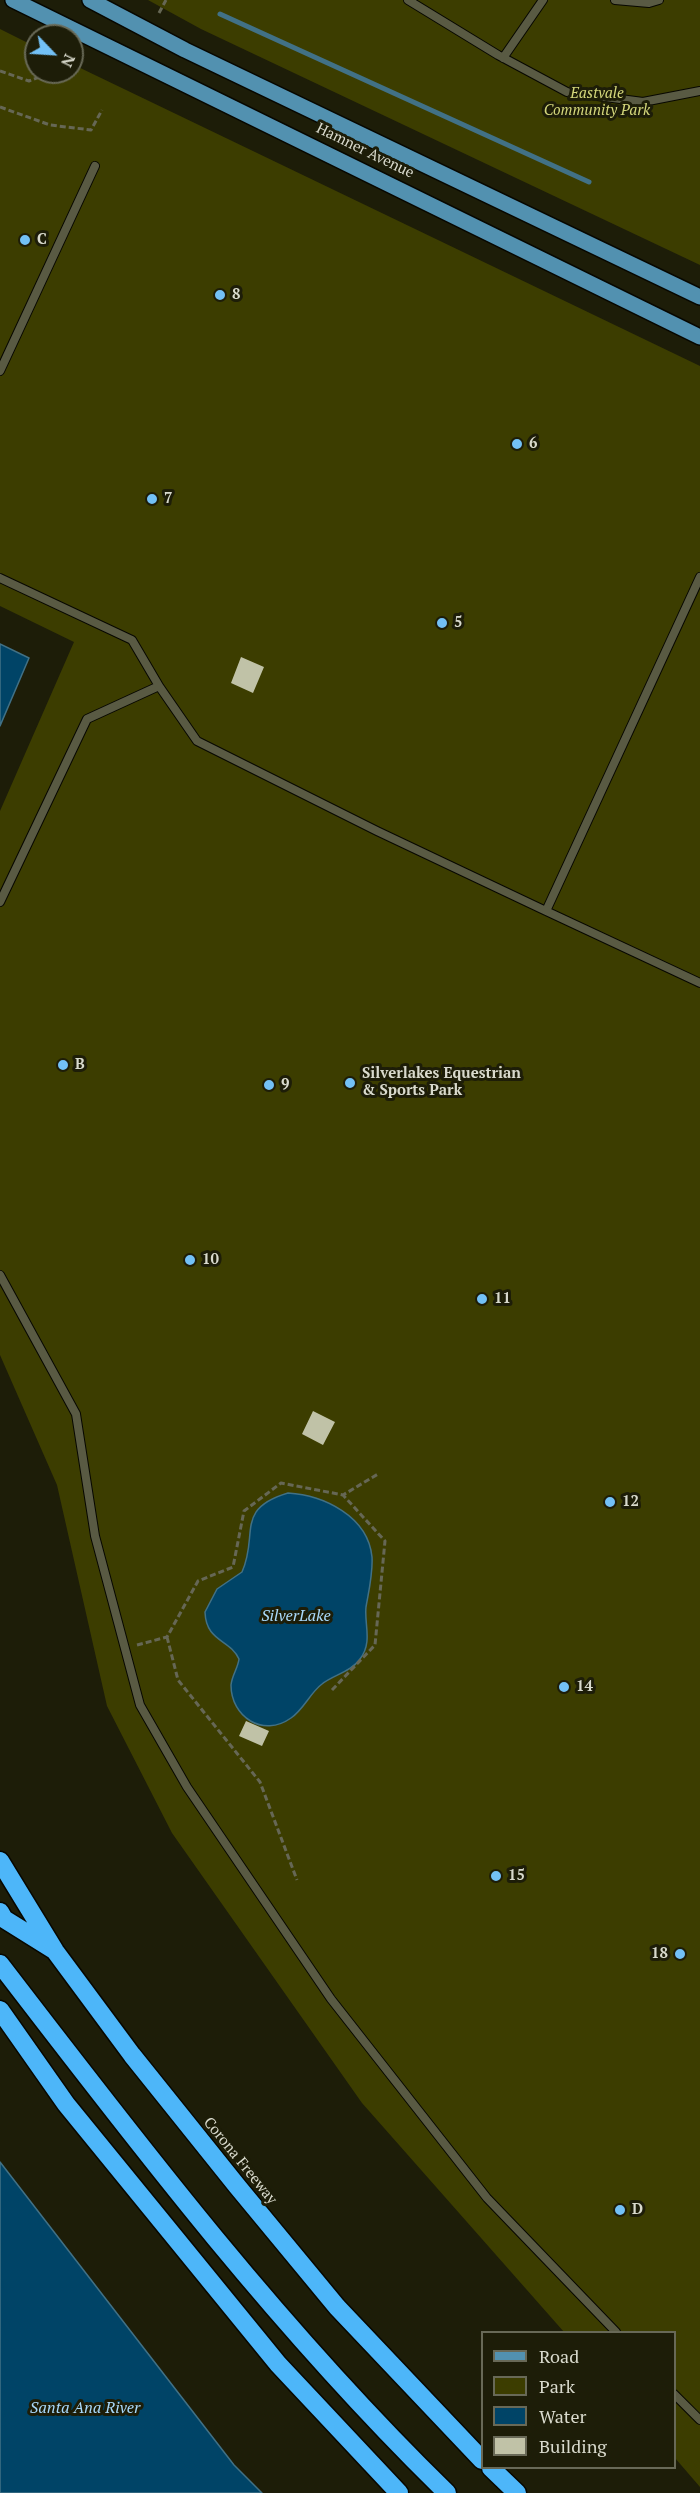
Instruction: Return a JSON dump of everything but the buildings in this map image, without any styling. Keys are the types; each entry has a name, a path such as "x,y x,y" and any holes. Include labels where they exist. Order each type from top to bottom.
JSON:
{"highway":[{"name":"Corona Freeway","path":"0,1861 56,1951 132,2055 337,2307 481,2458"},
{"path":"0,1912 4,1918 56,1951"},
{"path":"0,1964 160,2174 301,2341 447,2493"},
{"path":"0,2010 66,2104 278,2364 399,2493"},
{"path":"492,2469 517,2493"}],"main road":[{"name":"Hamner Avenue","path":"13,0 700,337"},
{"name":"Hamner Avenue","path":"90,0 185,50 700,297"}],"lane":[{"path":"408,0 503,58 567,92 605,99 643,102 700,91"},
{"path":"503,58 543,0"},
{"path":"615,0 626,3 649,3 659,0"},
{"path":"0,371 95,166"},
{"path":"546,911 700,577"},
{"path":"0,578 132,640 159,686 197,741 377,831 700,983"},
{"path":"0,902 87,719 159,686"},
{"path":"0,1275 76,1414 94,1536 140,1705 187,1787 331,1999 487,2198 615,2331"},
{"path":"676,2395 700,2420"}],"path":[{"path":"159,13 166,0"},
{"path":"0,70 24,79"},
{"path":"0,107 50,125 91,130 102,110"},
{"path":"343,1495 378,1474"},
{"path":"297,1880 260,1782 178,1680 167,1637 198,1581 232,1567 244,1511 281,1484 343,1495 385,1541 375,1645 332,1690"},
{"path":"125,1648 167,1637"}],"green space":[{"name":"Eastvale Community Park","path":"148,0 700,0 700,265 201,29"},
{"name":"Silverlakes Equestrian & Sports Park","path":"0,29 24,41 24,84 84,84 84,70 700,366 700,2487 676,2459 676,2331 563,2331 362,2103 172,1833 107,1706 57,1485 0,1355 0,811 74,642 0,606"}],"water":[{"path":"0,644 29,658 0,726"},
{"name":"SilverLake","path":"288,1493 315,1498 342,1510 362,1530 369,1543 372,1557 366,1607 367,1640 364,1653 356,1663 322,1684 291,1718 270,1726 250,1721 236,1706 231,1685 239,1659 230,1647 209,1629 205,1612 217,1589 242,1572 247,1559 254,1515 271,1499"},
{"name":"Santa Ana River","path":"0,2162 234,2465 262,2493 0,2493"}],"waterway":[{"path":"220,14 589,182"}],"place":[{"name":"C","path":"25,240"},
{"name":"8","path":"220,295"},
{"name":"6","path":"517,444"},
{"name":"7","path":"152,499"},
{"name":"5","path":"442,623"},
{"name":"B","path":"63,1065"},
{"name":"Silverlakes Equestrian & Sports Park","path":"350,1083"},
{"name":"9","path":"269,1085"},
{"name":"10","path":"190,1260"},
{"name":"11","path":"482,1299"},
{"name":"12","path":"610,1502"},
{"name":"14","path":"564,1687"},
{"name":"15","path":"496,1876"},
{"name":"18","path":"680,1954"},
{"name":"D","path":"620,2210"}]}
